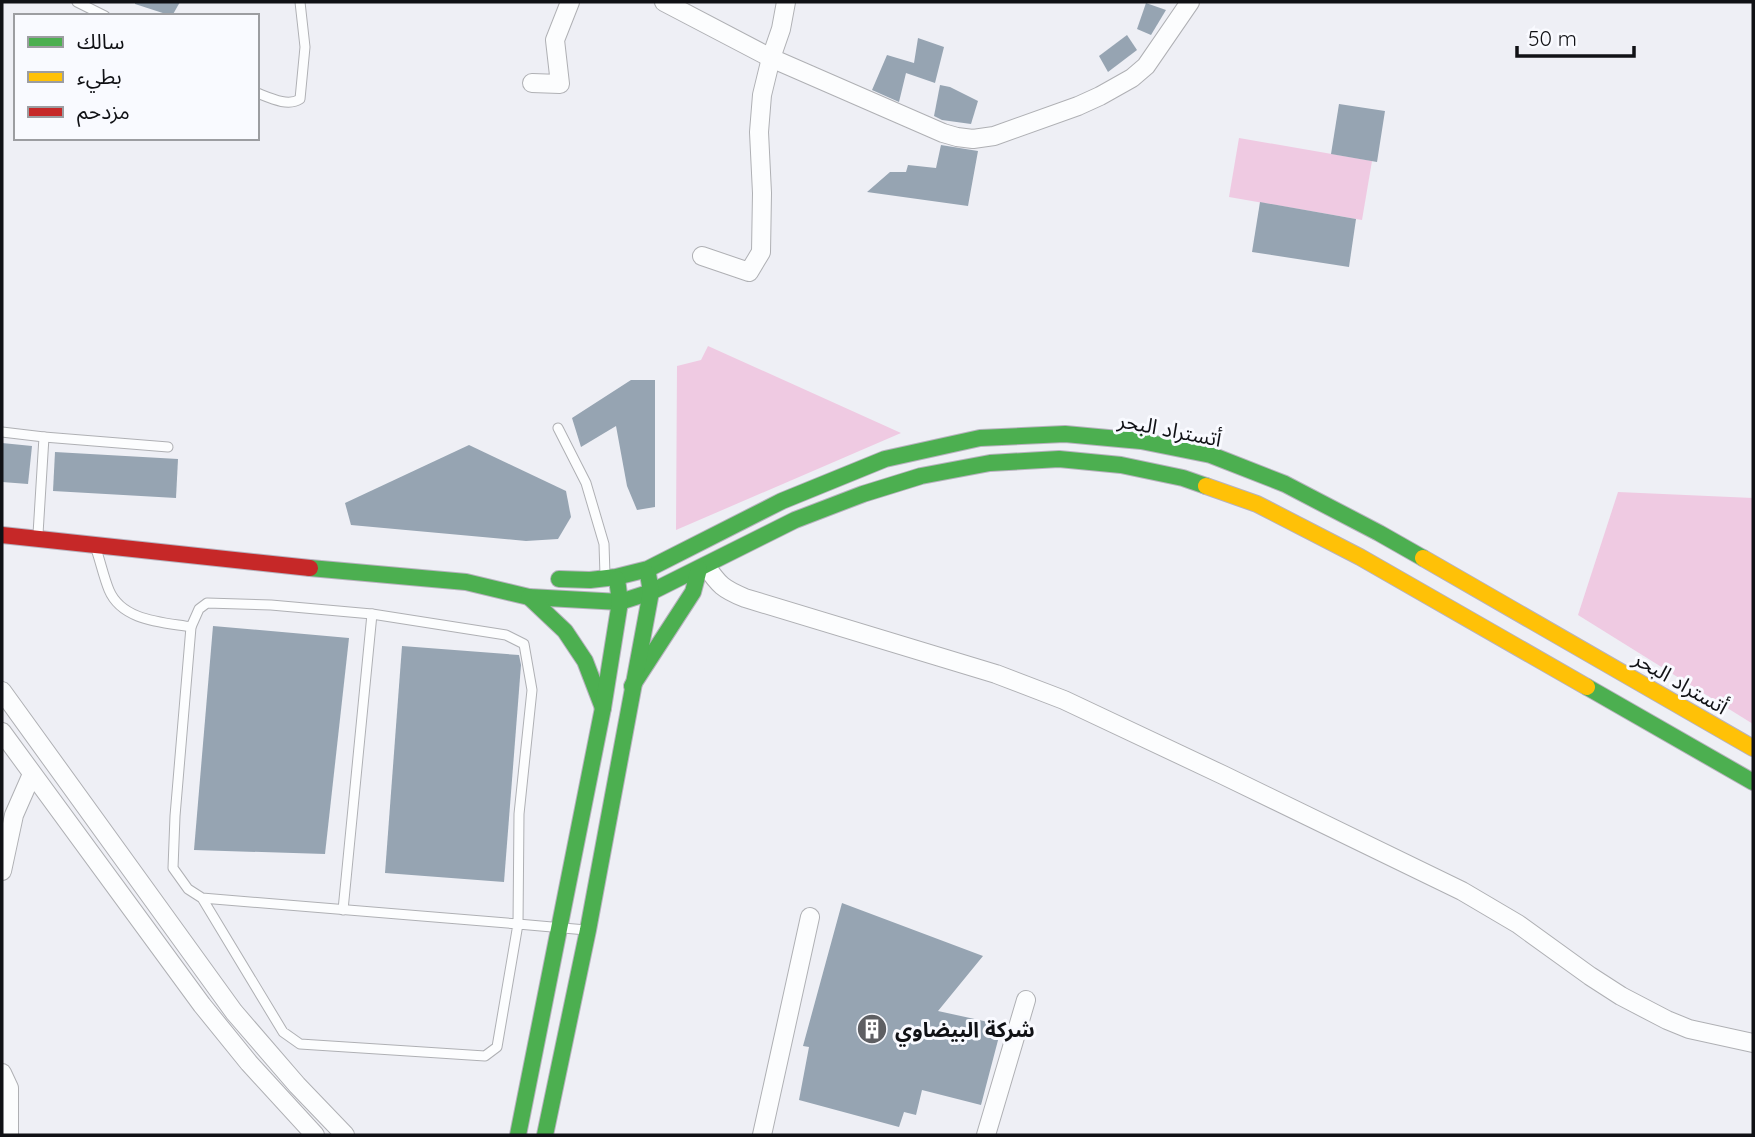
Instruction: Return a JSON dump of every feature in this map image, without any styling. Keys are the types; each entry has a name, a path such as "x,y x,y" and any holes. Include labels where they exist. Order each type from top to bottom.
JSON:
{"main road":[{"name":"أتستراد البحر","path":"542,578 590,580 648,569 782,501 886,458 981,438 1065,434 1141,441 1211,455 1285,484 1379,533 1753,748"},
{"path":"2,535 244,562 467,582 529,597 620,602 651,592 794,520 921,476 990,463 1059,459 1121,465 1183,478 1269,510 1360,556 1753,782"},
{"path":"632,686 693,592 703,567"},
{"path":"545,1135 651,592 648,569"},
{"path":"518,1135 603,708 620,602 610,577"},
{"path":"467,582 517,579"},
{"path":"529,597 565,631 585,661 603,708"}],"street":[{"path":"532,83 560,84 555,40 570,2"},
{"path":"664,2 771,58 943,133 973,139 994,136 1077,106 1132,78 1146,66 1191,2"},
{"path":"702,256 749,272 761,252 759,132 762,94 786,2"},
{"path":"703,567 727,591 745,598 986,671 1064,700 1462,891 1518,924 1611,990 1667,1020 1696,1030 1753,1042"},
{"path":"2,691 234,1012 297,1085 345,1135"},
{"path":"2,732 202,1005 248,1063 315,1135"},
{"path":"2,871 14,815 32,774"},
{"path":"762,1135 810,917"},
{"path":"986,1135 1026,1000"},
{"path":"2,1073 9,1088 9,1135"}],"lane":[{"path":"77,2 101,14"},
{"path":"259,94 289,103 296,103 300,99 305,47 300,2"},
{"path":"558,428 586,483 604,544 610,577"},
{"path":"2,432 168,447"},
{"path":"38,539 44,437"},
{"path":"95,545 109,592 121,608 146,620 191,627"},
{"path":"207,603 271,604 372,614 506,635 524,644 532,690 519,814 518,924 497,1047 485,1056 300,1044 283,1032 202,898 188,889 173,868 191,627 199,609 207,603"},
{"path":"343,910 372,614"},
{"path":"202,898 587,930"}],"shaded area":[{"path":"1239,138 1372,161 1362,220 1229,197"},
{"path":"708,346 901,433 676,530 677,366 701,360"},
{"path":"1618,492 1753,498 1753,724 1578,615"}],"building":[{"path":"135,2 180,2 173,14"},
{"path":"1146,3 1166,10 1151,35 1137,29"},
{"path":"1127,35 1137,50 1108,72 1099,56"},
{"path":"918,38 944,47 935,83 906,73 899,102 872,90 887,55 914,63"},
{"path":"940,85 978,101 971,124 942,120 934,116"},
{"path":"1339,104 1385,111 1377,162 1331,154"},
{"path":"941,145 978,151 968,206 867,192 890,172 906,172 908,165 936,168"},
{"path":"1260,202 1356,219 1349,267 1252,252"},
{"path":"631,380 655,380 655,507 637,510 627,486 616,426 581,447 572,418"},
{"path":"2,443 32,446 28,484 2,482"},
{"path":"469,445 566,491 571,517 558,539 526,541 351,525 345,503"},
{"path":"55,452 178,459 176,498 53,491"},
{"path":"213,626 349,638 325,854 194,850"},
{"path":"402,646 519,655 521,665 504,882 385,873"},
{"path":"842,903 983,956 938,1011 1002,1025 981,1105 922,1090 916,1115 904,1112 899,1127 799,1100 809,1047 803,1046"}],"traffic: fast":[{"path":"559,579 590,580 648,569 782,501 885,459 980,438 1065,434 1141,441 1211,455 1285,484 1423,558"},
{"path":"310,568 466,582 529,597 620,602 651,592 795,520 863,494 921,476 990,463 1059,459 1121,465 1183,478 1206,486"},
{"path":"632,686 693,592 699,569"},
{"path":"545,1135 588,930 651,592 648,574"},
{"path":"518,1135 603,708 620,602 617,579"},
{"path":"529,597 565,631 585,661 603,708"},
{"path":"1587,687 1753,782"}],"traffic: slow":[{"path":"1206,486 1257,504 1360,557 1587,687"},
{"path":"1423,558 1753,748"}],"traffic: jam":[{"path":"2,535 310,568"}],"place":[{"name":"شركة البيضاوي","path":"872,1029"}]}
